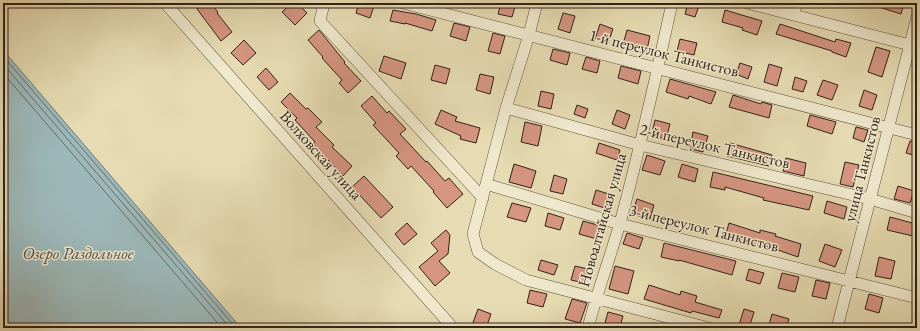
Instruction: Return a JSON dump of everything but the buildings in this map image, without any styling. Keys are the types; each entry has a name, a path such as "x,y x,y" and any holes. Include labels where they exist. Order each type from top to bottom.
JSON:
{"street":[{"name":"Волховская улица","path":"165,3 454,328"},
{"path":"324,3 320,21 483,198"},
{"name":"1-й переулок Танкистов","path":"403,3 917,135"},
{"path":"537,3 529,35 506,108 473,234 478,252 494,264 526,280 709,328"},
{"name":"Новоалтайская улица","path":"588,328 595,299 620,224 640,145 672,3"},
{"path":"747,3 913,45"},
{"path":"794,15 797,3"},
{"name":"улица Танкистов","path":"837,328 889,128 913,45 917,17"},
{"name":"2-й переулок Танкистов","path":"506,108 640,145 870,199 917,213"},
{"name":"3-й переулок Танкистов","path":"486,184 620,224 917,298"}],"water":[{"name":"Озеро Раздольное","path":"3,50 241,328 3,328"}]}
